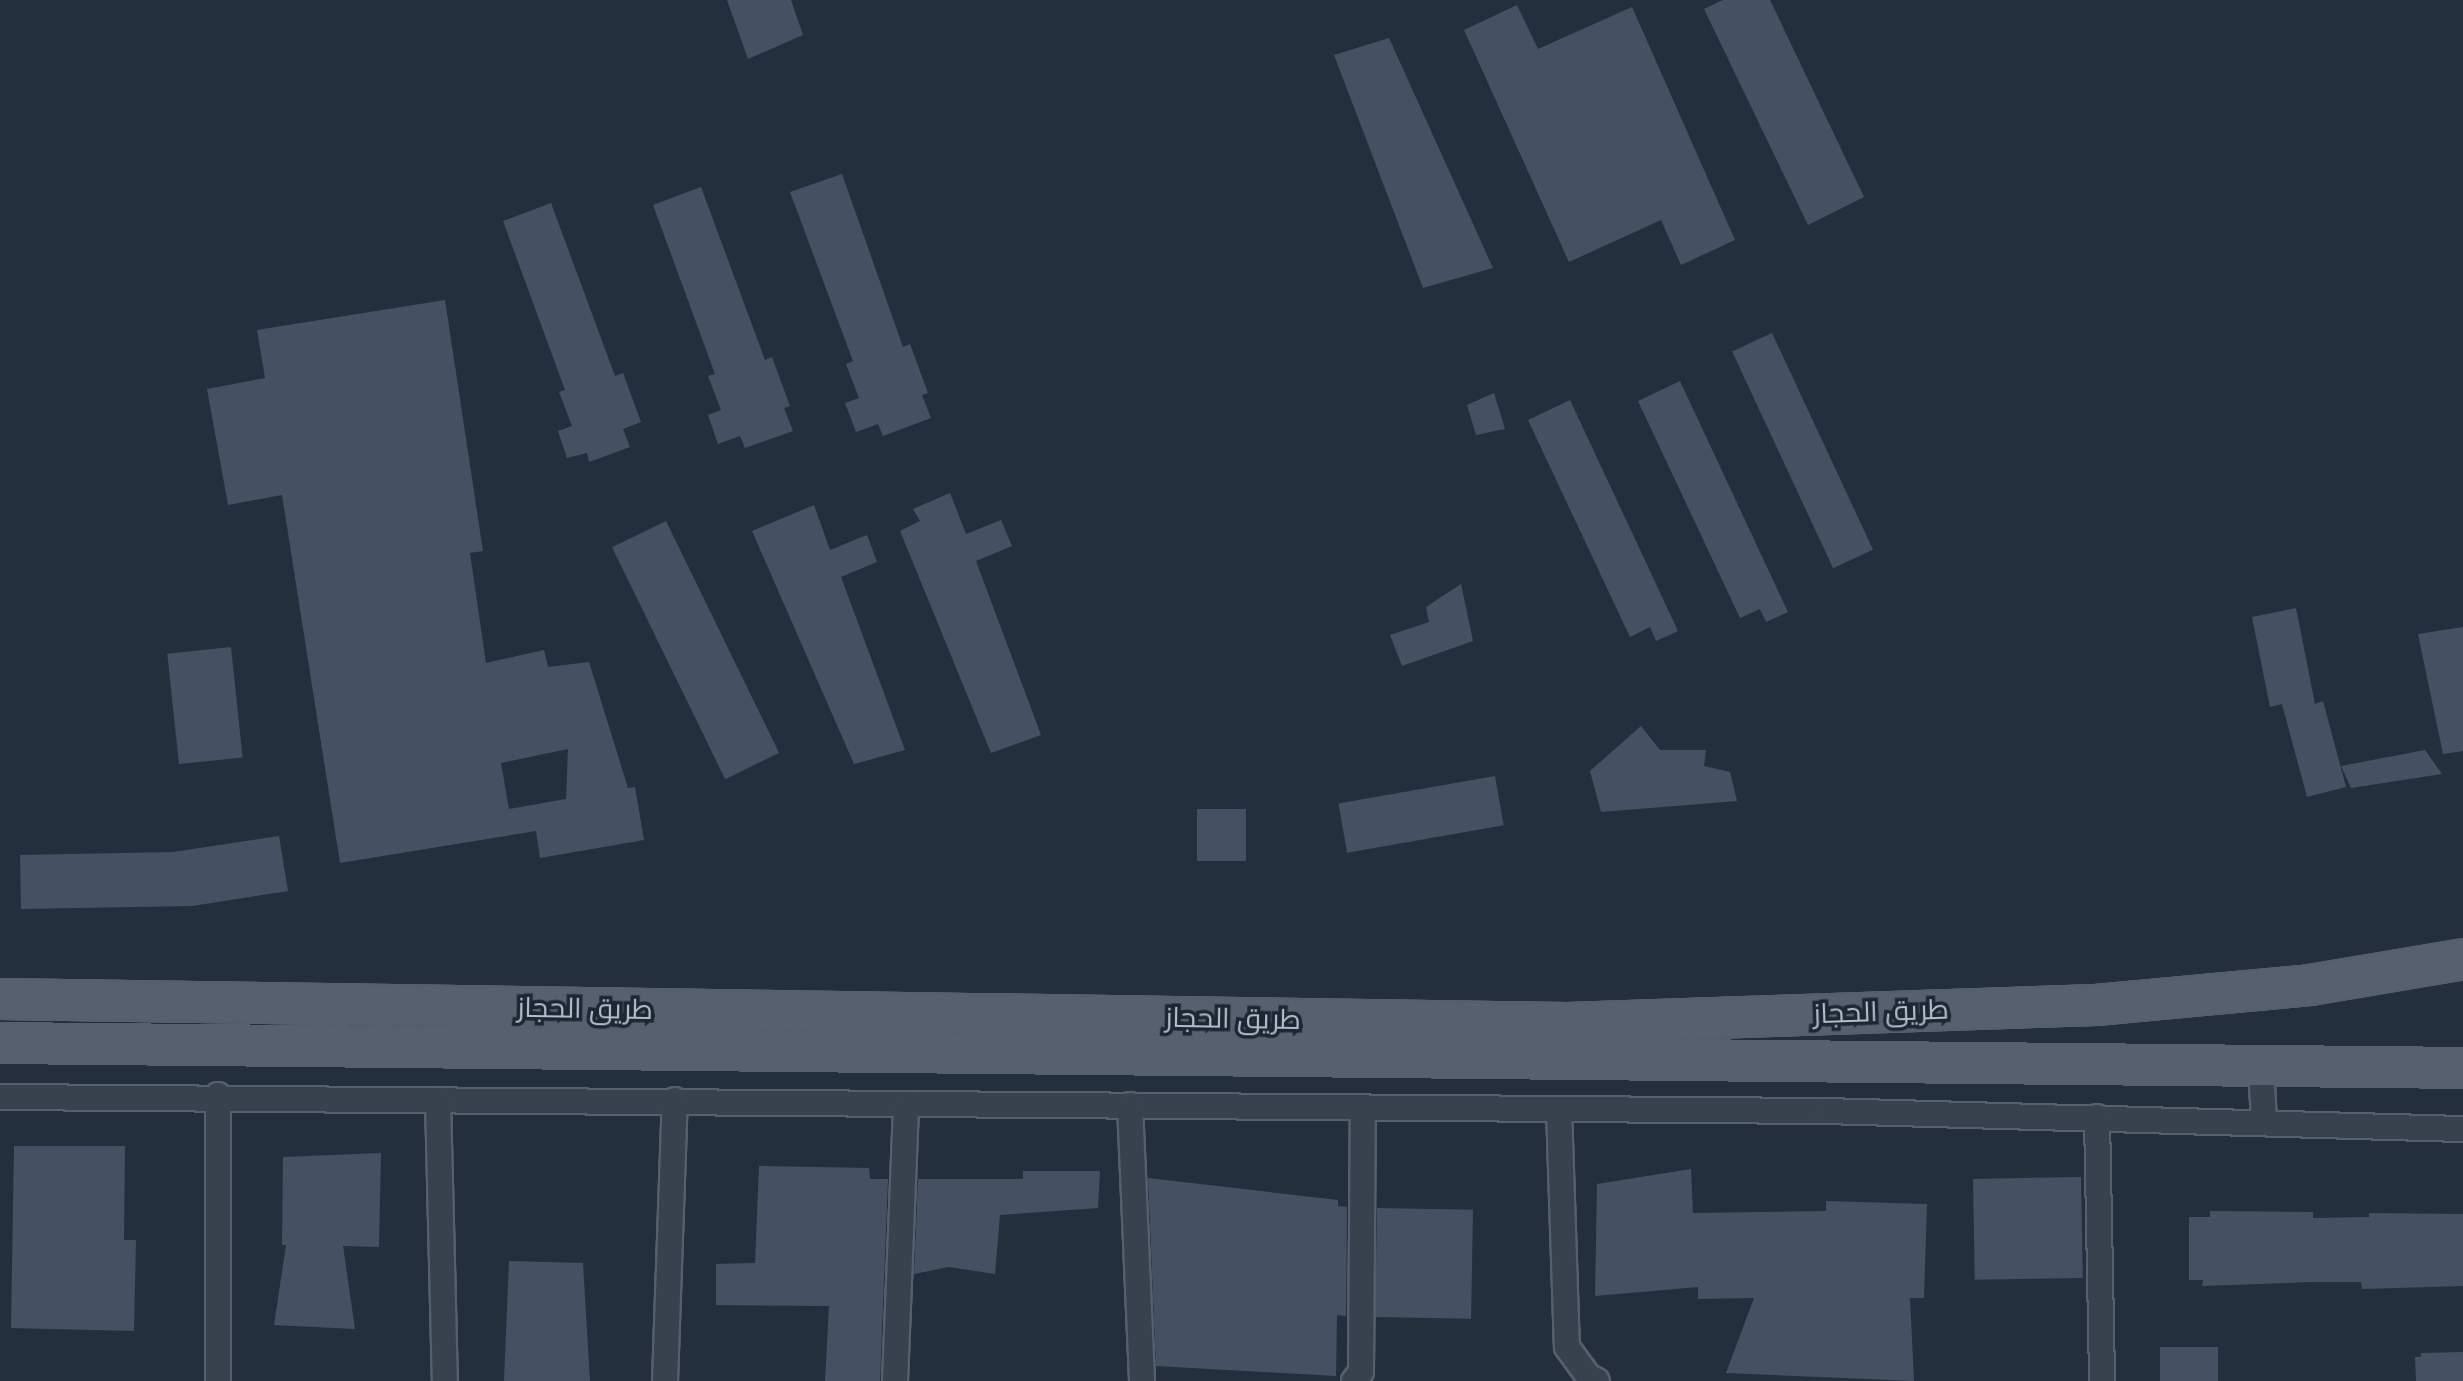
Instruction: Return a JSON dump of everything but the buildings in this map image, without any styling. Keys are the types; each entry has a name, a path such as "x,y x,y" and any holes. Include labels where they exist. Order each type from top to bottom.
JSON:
{"main road":[{"name":"طريق الحجاز","path":"0,999 1568,1023 2096,1005 2310,985 2463,959"},
{"name":"طريق الحجاز","path":"0,1043 2463,1068"}],"street":[{"path":"2261,1067 2264,1121"},
{"path":"0,1097 218,1095 438,1100 1559,1109 2097,1117 2463,1129"},
{"path":"218,1095 218,1381"},
{"path":"438,1100 445,1381"},
{"path":"665,1381 675,1100"},
{"path":"895,1381 906,1104"},
{"path":"1130,1105 1142,1381"},
{"path":"1354,1381 1361,1372 1363,1107"},
{"path":"1559,1109 1567,1347 1588,1376 1597,1381"},
{"path":"2097,1117 2102,1381"}]}
